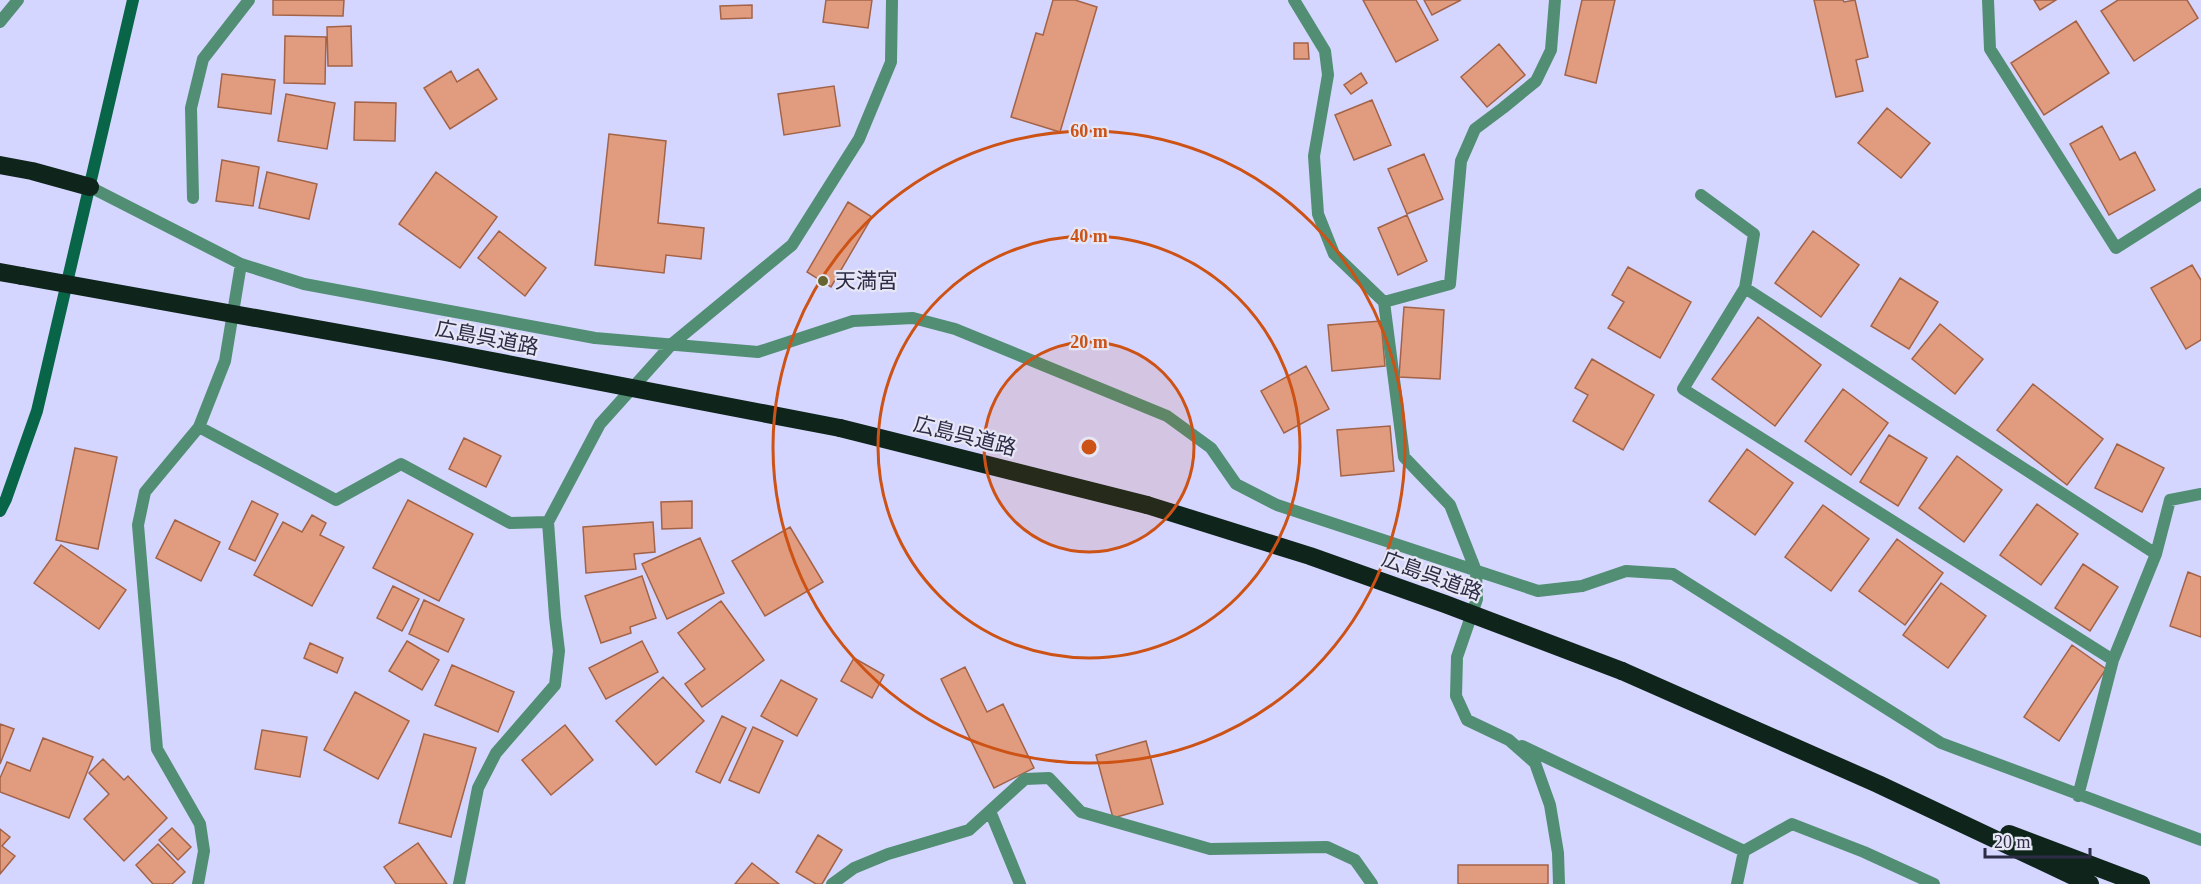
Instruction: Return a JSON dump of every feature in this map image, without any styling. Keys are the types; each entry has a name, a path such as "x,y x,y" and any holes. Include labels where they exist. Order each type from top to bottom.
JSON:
{"highway":[{"path":"0,165 90,187"},
{"name":"広島呉道路","path":"0,272 445,352 840,428 1147,505 1332,564 1446,604 1622,671 1878,784 2090,884"},
{"name":"広島呉道路","path":"1878,784 2141,884"}],"street":[{"path":"0,22 18,0"},
{"path":"0,510 37,411 133,0"},
{"path":"459,884 478,788 496,753 555,685 559,651 548,522 600,424 672,344 792,245 859,139 891,62 892,0"},
{"path":"1294,0 1325,51 1328,75 1314,156 1318,214 1334,254 1384,302 1404,457 1450,505 1476,571 1477,599 1457,657 1456,696 1467,720 1743,851"},
{"path":"1384,302 1450,284 1461,160 1474,129 1536,81 1551,50 1555,0"},
{"path":"1988,0 1990,49 2116,248 2201,194"},
{"path":"194,198 191,108 203,59 247,1"},
{"path":"90,187 241,264 304,284 595,338 758,352 853,321 913,318 956,329 1167,416 1211,448 1236,484 1277,505 1538,591 1582,586 1626,571 1673,574 1941,743 2201,840"},
{"path":"1701,195 1754,234 1745,288 1683,389 2113,660"},
{"path":"198,884 204,852 200,824 157,749 138,525 146,492 199,427 225,361 241,264"},
{"path":"1745,288 2156,554"},
{"path":"199,427 336,500 401,464 510,523 548,522"},
{"path":"2078,795 2113,660 2156,554 2170,500 2201,494"},
{"path":"1509,740 1535,763 1550,805 1558,853 1559,884"},
{"path":"832,884 855,868 888,854 969,830 1025,779 1048,778 1081,812 1210,849 1327,847 1355,860 1372,884"},
{"path":"990,811 1020,884"},
{"path":"1743,851 1791,824 1864,852 1934,884"},
{"path":"1737,884 1743,851"}],"building":[{"path":"273,0 344,0 343,16 273,15"},
{"path":"826,0 872,0 868,28 823,22"},
{"path":"1053,0 1075,0 1097,7 1060,132 1011,117 1036,33 1043,35"},
{"path":"1363,0 1416,0 1438,40 1396,62"},
{"path":"1424,0 1461,0 1432,15"},
{"path":"1582,0 1615,0 1596,83 1565,75"},
{"path":"1814,0 1843,0 1844,2 1855,0 1868,57 1856,60 1863,91 1836,97"},
{"path":"2034,0 2056,0 2040,10"},
{"path":"2118,0 2187,0 2198,18 2134,61 2101,11"},
{"path":"752,5 752,18 721,19 720,6"},
{"path":"2076,21 2109,73 2044,115 2011,63"},
{"path":"351,26 352,66 328,66 327,27"},
{"path":"285,36 326,37 325,84 284,83"},
{"path":"1294,43 1308,43 1309,59 1294,59"},
{"path":"1499,44 1525,75 1487,107 1461,77"},
{"path":"478,69 497,99 450,129 424,88 451,71 457,82"},
{"path":"1361,73 1367,83 1351,94 1344,85"},
{"path":"222,74 275,80 271,114 218,107"},
{"path":"834,86 840,126 784,135 778,94"},
{"path":"286,94 335,103 327,149 278,141"},
{"path":"1372,100 1391,145 1354,160 1335,115"},
{"path":"355,102 396,103 395,141 354,140"},
{"path":"1887,108 1930,143 1901,178 1858,143"},
{"path":"2102,126 2120,160 2135,152 2155,190 2109,215 2070,144"},
{"path":"609,134 666,141 658,223 704,228 701,259 666,255 664,273 595,265"},
{"path":"1424,154 1443,199 1407,214 1388,169"},
{"path":"222,160 259,167 253,206 216,201"},
{"path":"267,172 317,184 309,219 259,208"},
{"path":"436,172 497,217 460,268 399,224"},
{"path":"848,202 872,217 831,287 807,272"},
{"path":"1407,215 1427,261 1398,275 1378,228"},
{"path":"499,231 546,268 525,296 478,258"},
{"path":"1813,231 1859,265 1821,317 1775,283"},
{"path":"2192,265 2201,280 2201,340 2186,349 2151,288"},
{"path":"1628,267 1691,302 1660,358 1608,328 1624,302 1612,295"},
{"path":"1900,278 1938,302 1909,349 1871,326"},
{"path":"1404,307 1444,310 1440,379 1399,377"},
{"path":"1758,317 1821,365 1775,426 1712,379"},
{"path":"1381,321 1385,366 1332,371 1328,325"},
{"path":"1940,324 1983,359 1955,394 1912,359"},
{"path":"1592,359 1654,395 1623,450 1573,421 1588,395 1575,388"},
{"path":"1306,366 1329,409 1284,433 1261,391"},
{"path":"2033,384 2103,439 2067,485 1997,430"},
{"path":"1843,389 1888,423 1851,475 1805,441"},
{"path":"1390,426 1394,471 1341,476 1337,430"},
{"path":"1889,435 1927,458 1898,506 1860,482"},
{"path":"464,438 501,456 486,487 449,469"},
{"path":"2117,444 2164,468 2142,512 2095,488"},
{"path":"75,448 117,457 98,549 56,540"},
{"path":"1747,449 1793,483 1755,535 1709,501"},
{"path":"1957,456 2002,490 1964,542 1919,508"},
{"path":"408,500 473,534 439,601 373,568"},
{"path":"252,501 278,514 255,561 229,549"},
{"path":"692,501 692,528 662,529 661,502"},
{"path":"2037,504 2078,534 2041,585 2000,555"},
{"path":"1823,505 1869,539 1831,591 1785,557"},
{"path":"312,515 326,523 320,535 344,547 312,606 254,575 283,522 302,532"},
{"path":"175,520 220,542 201,581 156,558"},
{"path":"653,522 655,552 634,554 636,569 586,573 583,527"},
{"path":"790,527 823,582 765,616 732,561"},
{"path":"700,538 724,593 667,619 642,564"},
{"path":"1897,539 1943,573 1905,625 1859,591"},
{"path":"61,545 126,590 99,629 34,583"},
{"path":"2083,564 2118,587 2090,631 2055,608"},
{"path":"2188,572 2201,577 2201,637 2170,626"},
{"path":"642,576 656,618 630,627 631,633 601,643 585,596"},
{"path":"1941,583 1986,616 1948,668 1903,635"},
{"path":"393,586 419,599 402,631 377,618"},
{"path":"424,600 464,619 448,652 409,634"},
{"path":"721,601 764,660 702,707 685,684 705,669 678,633"},
{"path":"407,641 439,660 422,690 389,671"},
{"path":"642,641 658,672 606,699 589,668"},
{"path":"310,643 343,658 337,673 304,658"},
{"path":"2072,645 2106,669 2059,741 2024,717"},
{"path":"854,658 884,675 872,698 841,681"},
{"path":"452,665 514,692 498,732 435,705"},
{"path":"965,667 987,712 1003,704 1034,768 994,788 941,679"},
{"path":"663,677 704,721 656,765 616,721"},
{"path":"781,680 817,699 797,736 761,716"},
{"path":"355,692 409,721 378,779 324,750"},
{"path":"722,716 746,728 720,783 696,772"},
{"path":"0,724 14,729 0,764"},
{"path":"565,725 593,760 551,795 522,760"},
{"path":"753,727 783,741 759,793 729,780"},
{"path":"262,730 307,737 300,777 255,769"},
{"path":"424,734 476,748 451,837 399,823"},
{"path":"43,738 93,757 69,818 0,792 0,778 7,762 30,771"},
{"path":"1146,741 1163,804 1113,818 1096,755"},
{"path":"103,759 124,780 128,776 167,818 124,861 84,819 109,794 89,773"},
{"path":"172,828 191,847 178,860 159,840"},
{"path":"0,829 10,837 2,846 15,856 0,874"},
{"path":"818,835 842,850 822,884 816,884 796,872"},
{"path":"418,843 447,884 396,884 384,867"},
{"path":"158,844 185,872 172,884 153,884 136,865"},
{"path":"752,863 779,884 735,884"},
{"path":"1458,865 1548,865 1548,884 1458,884"}],"place":[{"name":"天満宮","path":"823,281"}]}
